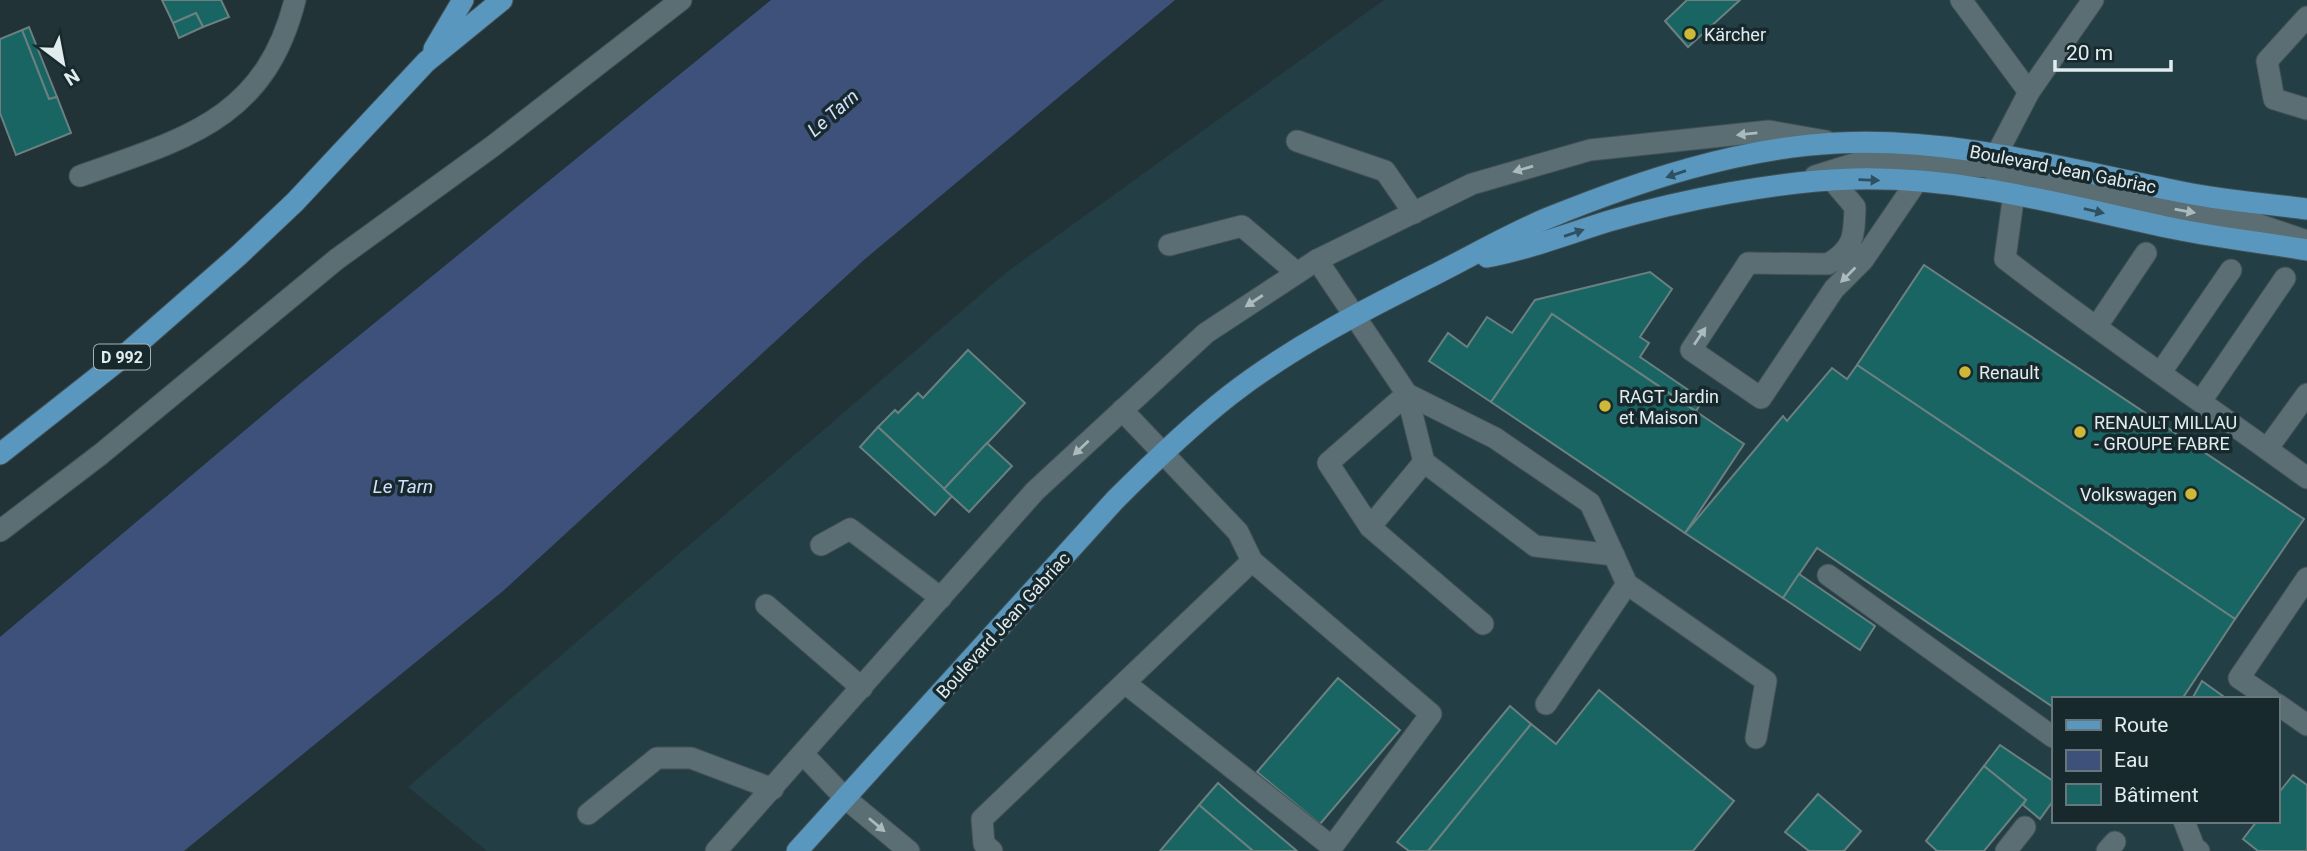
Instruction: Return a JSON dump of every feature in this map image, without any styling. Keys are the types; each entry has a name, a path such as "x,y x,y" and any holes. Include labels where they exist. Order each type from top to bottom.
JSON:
{"main road":[{"name":"D 992","path":"426,62 463,0"},
{"name":"D 992","path":"0,454 118,361 239,255 322,174 426,62 502,0"},
{"name":"Boulevard Jean Gabriac","path":"797,851 1115,500 1162,453 1231,394 1300,346 1355,315 1547,218 1696,166 1769,150 1838,143 1922,145 1993,160 2176,191 2307,209"},
{"name":"Boulevard Jean Gabriac","path":"1461,262 1532,248 1609,221 1783,186 1833,181 1917,181 2014,193 2168,228 2307,250"}],"street":[{"path":"80,176 187,138 232,109 267,70 286,35 295,0"},
{"path":"0,531 101,454 337,259 493,146 681,0"},
{"path":"1961,0 2029,92"},
{"path":"2093,0 2029,92 1993,160 2014,193 2005,259 2060,302 2307,478"},
{"path":"2307,17 2266,61 2274,99 2307,109"},
{"path":"716,851 804,755 1035,491 1206,333 1317,260 1472,184 1590,150 1769,131 1838,143"},
{"path":"1297,141 1385,171 1414,213"},
{"name":"Boulevard Jean Gabriac","path":"1783,186 1863,161 1993,160 2173,209 2254,223 2307,241"},
{"path":"1833,181 1855,207 1853,241 1839,257 1828,264 1748,263 1691,350 1761,397 1834,289 1863,260 1917,181"},
{"path":"1169,245 1242,226 1297,273"},
{"path":"2097,326 2146,253"},
{"path":"1317,260 1408,394 1424,462 1535,546 1614,555"},
{"path":"2161,372 2231,270"},
{"path":"2201,401 2286,278"},
{"path":"1408,394 1328,463 1370,527 1483,624"},
{"path":"1408,394 1495,438 1590,503 1627,584 1766,681 1756,738"},
{"path":"2267,449 2307,394"},
{"path":"1122,410 1238,532 1252,561 1431,714 1332,847 1125,683"},
{"path":"1370,527 1424,462"},
{"path":"821,545 850,529 942,597"},
{"path":"992,851 984,844 982,820 1252,561"},
{"path":"1828,575 2052,736"},
{"path":"2267,697 2239,678 2307,578"},
{"path":"1546,704 1627,584"},
{"path":"766,605 862,688"},
{"path":"2279,705 2304,717"},
{"path":"804,755 845,798 909,851"},
{"path":"588,814 657,758 691,758 773,789"},
{"path":"2185,823 2194,847 2199,851"},
{"path":"2006,851 2025,827"}],"shaded area":[{"path":"1384,0 2307,0 2307,851 487,851 408,787 1007,272"}],"water":[{"name":"Le Tarn","path":"771,0 1175,0 865,259 503,591 184,851 0,851 0,637 301,383"}],"building":[{"path":"162,0 221,0 229,17 203,27 196,13 173,23"},
{"name":"Kärcher","path":"1687,0 1740,0 1688,47 1665,21"},
{"path":"196,13 203,27 179,38 173,23"},
{"path":"29,27 57,97 49,99 22,30"},
{"path":"22,30 49,99 57,97 71,133 16,155 0,113 0,39"},
{"path":"1924,265 2304,519 2235,619 1857,365"},
{"path":"1650,272 1672,289 1640,337 1649,343 1640,357 1703,400 1696,411 1552,314 1491,402 1429,361 1448,333 1467,347 1487,317 1512,333 1535,300"},
{"path":"1552,314 1744,444 1685,533 1491,402"},
{"path":"968,350 1025,403 944,489 878,427 895,410 898,413 918,393 923,398"},
{"path":"1857,365 2235,619 2183,697 2052,697 2052,706 1817,548 1783,598 1685,533 1783,416 1787,421 1832,368 1847,379"},
{"path":"878,427 952,496 935,515 860,447"},
{"path":"987,443 1012,466 969,512 944,489"},
{"path":"1799,574 1875,626 1860,650 1783,598"},
{"path":"1338,678 1400,730 1320,824 1257,772"},
{"path":"2202,681 2224,697 2193,697"},
{"path":"1599,690 1734,801 1693,851 1428,851 1531,724 1556,744"},
{"path":"1510,706 1531,724 1428,851 1409,851 1397,842"},
{"path":"2000,745 2052,780 2052,802 2040,819 2023,805 2026,800 1984,766"},
{"path":"1984,766 2026,800 1984,851 1937,851 1926,841"},
{"path":"2293,775 2307,785 2307,851 2258,851 2243,839 2255,823 2279,823 2279,792"},
{"path":"1218,783 1297,851 1253,851 1199,805"},
{"path":"1818,794 1861,831 1844,851 1809,851 1785,832"},
{"path":"1199,805 1253,851 1160,851"}],"place":[{"name":"Kärcher","path":"1690,34"},
{"name":"Renault","path":"1965,372"},
{"name":"RAGT Jardin et Maison","path":"1605,406"},
{"name":"RENAULT MILLAU - GROUPE FABRE","path":"2080,432"},
{"name":"Volkswagen","path":"2191,494"}]}
